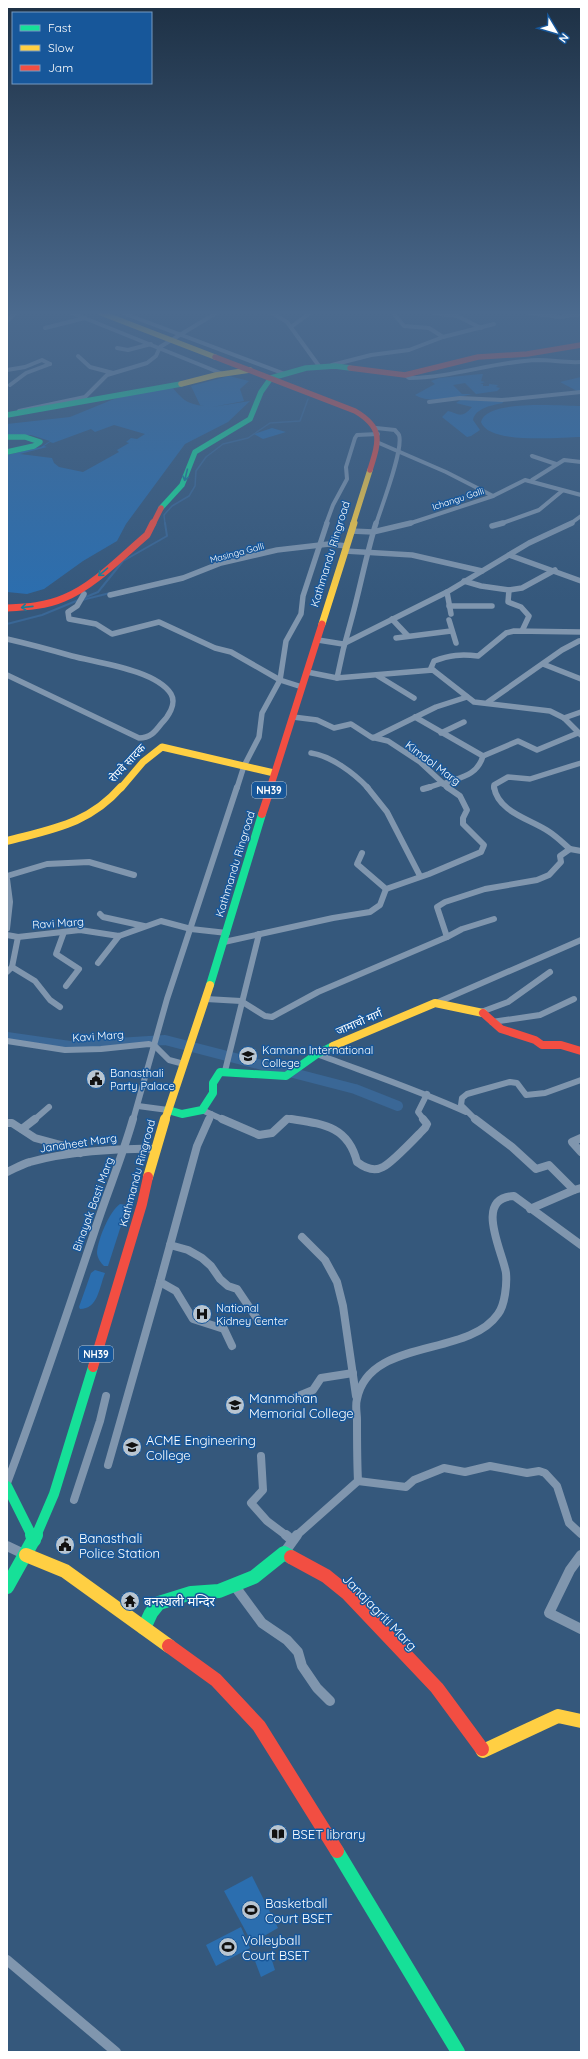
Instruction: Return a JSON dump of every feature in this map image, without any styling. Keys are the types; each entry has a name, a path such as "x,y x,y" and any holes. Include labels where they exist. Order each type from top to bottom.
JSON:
{"main road":[{"path":"10,414 39,412 50,409"},
{"path":"7,608 47,604 71,596 83,589 147,535 160,509 182,485 195,452 202,446 250,420 254,409"},
{"path":"350,409 368,418 378,435"},
{"name":"Kathmandu Ringroad","path":"7,1587 34,1540 54,1494 142,1204 155,1149 206,999 274,773 318,640 327,602 346,548 378,435"},
{"path":"7,438 25,437 40,442 34,446 7,452"},
{"name":"रोपवे सादक","path":"7,841 72,823 92,814 123,786 152,753 162,747 274,773"},
{"name":"जामाचो मार्ग","path":"225,1071 286,1076 317,1054 355,1036 435,1004 462,1007 481,1012 501,1029 535,1040 542,1045 561,1045 581,1051"},
{"path":"168,1110 182,1114 202,1110 213,1093 213,1083 220,1072 225,1071"},
{"path":"7,1484 34,1540"},
{"path":"144,1628 151,1613 159,1603 191,1593 218,1591 254,1577 284,1553"},
{"name":"Janajagriti Marg","path":"284,1553 326,1576 347,1593 437,1688 483,1751 558,1716 581,1721"},
{"path":"26,1555 65,1571 98,1593 216,1680 259,1726 295,1782 458,2052"}],"street":[{"path":"337,678 343,644 351,621 366,554 396,461 399,442 398,433 391,429 378,435"},
{"name":"Binayak Basti Marg","path":"7,1484 32,1417 101,1210 125,1148 155,1046 167,999 244,766 259,737 262,713 280,680 286,641 301,614 303,596 318,546 333,505 347,479 346,467 355,438 357,435 378,435"},
{"name":"Ichangu Galli","path":"378,435 397,451 446,472 493,496"},
{"path":"532,456 556,464"},
{"path":"532,480 564,460 581,462"},
{"path":"493,496 507,490 518,482 526,480 532,480 542,485 581,495"},
{"path":"492,526 526,517 541,509 562,490"},
{"name":"Ichangu Galli","path":"351,531 373,532 404,525 493,496"},
{"path":"318,640 343,644 447,592 529,543 566,527 581,516"},
{"name":"Masinga Galli","path":"110,595 183,578 221,563 261,554 318,546 346,548 366,554 412,555 482,571"},
{"path":"509,556 555,570 581,580"},
{"path":"464,581 481,586 509,590 522,588 555,570"},
{"path":"509,590 508,602 522,607 529,616 522,631"},
{"path":"447,592 451,614"},
{"path":"84,594 77,606 68,612 69,618 73,621 96,624 112,634 159,622 208,645 231,652 280,680 302,687"},
{"path":"449,606 492,606"},
{"path":"392,619 408,636"},
{"path":"449,620 451,631 456,643"},
{"path":"396,638 451,631"},
{"path":"483,756 518,741 537,750 579,734 564,718 550,711 483,704 467,698 431,668 434,660 451,655 463,654 478,656 506,633 522,631 581,632"},
{"path":"7,640 44,647 123,668 162,686 170,694 173,704 166,718 155,731 149,737 139,738 7,675"},
{"path":"488,702 579,641"},
{"path":"543,664 581,679"},
{"path":"307,672 337,678 378,676 434,670"},
{"path":"378,676 414,698"},
{"path":"373,738 436,707 467,698"},
{"path":"564,718 581,712"},
{"name":"Kimdol Marg","path":"293,717 317,720 334,728 351,724 373,738 388,741 428,769 442,784 460,796 467,810 463,818 463,824 484,845 483,849 481,852 429,874 420,876"},
{"path":"414,717 483,756"},
{"path":"441,733 464,722"},
{"path":"98,963 119,936 161,921 225,937 259,934 333,918 370,912 380,905 386,889 420,876 390,814 370,788 349,771 318,754 311,753"},
{"path":"423,789 442,784 474,772 480,766 483,756"},
{"path":"581,763 530,779 508,777 497,782 494,787 498,798 516,814 547,830 570,849 581,851"},
{"path":"447,937 437,907 445,902 485,889 537,880 556,869 561,862 560,856 570,849"},
{"path":"362,853 356,862 357,864 386,889"},
{"path":"7,929 10,902 7,877 16,872 47,864 89,862 134,875"},
{"path":"100,914 102,917 144,926"},
{"path":"206,999 241,1001 265,1016 272,1017 318,992 447,937 462,929 494,919"},
{"name":"Ravi Marg","path":"7,935 10,937 18,937 80,930 119,936"},
{"path":"64,932 56,954 64,961 77,966 79,969 66,986"},
{"path":"225,1071 241,1001 259,934"},
{"path":"18,937 10,970 29,976 42,988 48,1000 60,1007"},
{"path":"435,1004 470,990 551,951 581,940"},
{"path":"481,1012 508,1002 550,972"},
{"path":"492,1022 540,1015 574,999"},
{"name":"Kavi Marg","path":"7,1041 65,1050 101,1049 140,1044 155,1046"},
{"path":"155,1046 165,1058 184,1064"},
{"path":"317,1054 386,1081 427,1094 466,1112 512,1147 536,1169 549,1165 577,1189 530,1209"},
{"path":"466,1112 461,1105 462,1098 467,1094 510,1082 517,1083 526,1095 530,1096 544,1093 581,1080"},
{"path":"202,1110 259,1135 272,1133 288,1118 330,1127 346,1137 356,1150 357,1162 367,1170 376,1170 384,1167 425,1128 427,1124 418,1112 427,1094"},
{"path":"138,1106 168,1110"},
{"path":"22,1129 49,1107"},
{"path":"108,1465 197,1146 211,1114"},
{"path":"7,1122 12,1123 34,1138 61,1145 80,1153"},
{"path":"581,1138 572,1142 581,1152"},
{"name":"Janaheet Marg","path":"7,1172 29,1162 80,1153 106,1152 125,1148 155,1149"},
{"path":"357,1398 362,1384 375,1370 386,1362 427,1346 476,1334 486,1328 499,1313 506,1274 496,1244 492,1216 493,1210 497,1204 508,1196 514,1196 581,1245"},
{"path":"284,1553 292,1540 358,1481 357,1398 343,1302 338,1283 328,1264 302,1237"},
{"path":"170,1245 188,1250 202,1258 211,1266 220,1279 228,1286 237,1289 258,1320"},
{"path":"160,1282 176,1291 193,1319 224,1329 232,1346"},
{"path":"296,1397 313,1390 321,1378 353,1373"},
{"path":"74,1500 100,1421 106,1396"},
{"path":"261,1456 263,1490 250,1503 267,1521 292,1540"},
{"path":"358,1481 406,1487 414,1480 444,1468 465,1472 490,1466 527,1473 539,1471 545,1473 557,1486 569,1523 581,1534"},
{"path":"7,1546 26,1555"},
{"path":"581,1555 570,1570 549,1613 581,1629"},
{"path":"234,1584 262,1623 276,1634 287,1640 298,1652 306,1672 317,1688 330,1701"},
{"path":"7,1960 116,2052"}],"shaded area":[{"path":"89,409 242,409 228,422 185,444 126,524 117,541 83,561 44,589 27,594 7,592 7,455 41,447 50,441 31,435 7,435 7,424 70,417","holes":["114,425 145,434 137,439 131,438 126,442 129,443 117,450 119,452 83,472 59,467 54,463 52,458 20,454 47,447 44,446 50,442 53,443 91,429 95,432"]},
{"path":"470,409 483,409 474,416 473,420 480,430 467,437 442,417 448,411 462,415"},
{"path":"581,409 581,437 526,438 497,434 487,429 481,422 486,415 496,410"},
{"path":"272,428 286,432 263,439 254,434"},
{"path":"120,1204 126,1205 127,1207 108,1266 104,1266 99,1260 97,1254 99,1240 108,1219"},
{"path":"95,1270 105,1273 97,1297 91,1305 80,1309 79,1307 91,1273"},
{"name":"Basketball Court BSET","path":"252,1876 278,1928 252,1943 224,1891"},
{"name":"Volleyball Court BSET","path":"241,1927 250,1948 216,1966 206,1945"},
{"path":"270,1954 275,1970 261,1977 255,1961"}],"waterway":[{"path":"165,524 164,515 172,506 189,496 195,486 196,471 206,457 223,444 248,438 270,423 300,421 304,409"},
{"path":"7,624 42,615 98,592 123,561 167,536 165,523"},
{"path":"82,600 110,593"},
{"path":"7,1037 70,1046 165,1040 355,1089 398,1106"}],"traffic: fast":[{"path":"7,415 45,409"},
{"path":"161,508 182,485 195,452 250,419 254,409"},
{"path":"7,437 25,437 40,442 34,446 7,452"},
{"path":"210,985 262,814"},
{"path":"168,1110 182,1114 202,1110 213,1093 213,1083 220,1072 286,1076 317,1054 333,1046"},
{"path":"7,1587 34,1540 54,1494 93,1367"},
{"path":"7,1486 34,1540"},
{"path":"144,1628 151,1613 159,1603 191,1593 219,1591 254,1577 284,1553 291,1557"},
{"path":"337,1851 458,2052"}],"traffic: slow":[{"path":"322,624 370,470"},
{"path":"7,841 61,827 91,814 110,799 143,762 162,747 274,773"},
{"path":"148,1177 155,1149 210,985"},
{"path":"333,1046 435,1003 483,1013"},
{"path":"26,1555 65,1571 169,1646"},
{"path":"482,1749 483,1751 558,1716 581,1721"}],"traffic: jam":[{"path":"350,409 365,417 376,429 378,436 376,451 370,470"},
{"path":"7,608 55,602 83,589 147,535 161,508"},
{"path":"262,814 322,624"},
{"path":"483,1013 501,1029 535,1040 542,1045 561,1045 581,1051"},
{"path":"93,1367 142,1204 148,1177"},
{"path":"291,1557 326,1576 347,1593 437,1688 482,1749"},
{"path":"169,1646 216,1680 259,1726 337,1851"}],"place":[{"name":"Kamana International College","path":"248,1056"},
{"name":"Banasthali Party Palace","path":"96,1079"},
{"name":"National Kidney Center","path":"202,1314"},
{"name":"Manmohan Memorial College","path":"235,1405"},
{"name":"ACME Engineering College","path":"132,1447"},
{"name":"Banasthali Police Station","path":"65,1545"},
{"name":"बनस्थली मन्दिर","path":"130,1601"},
{"name":"BSET library","path":"278,1834"},
{"name":"Basketball Court BSET","path":"251,1910"},
{"name":"Volleyball Court BSET","path":"228,1947"}]}
